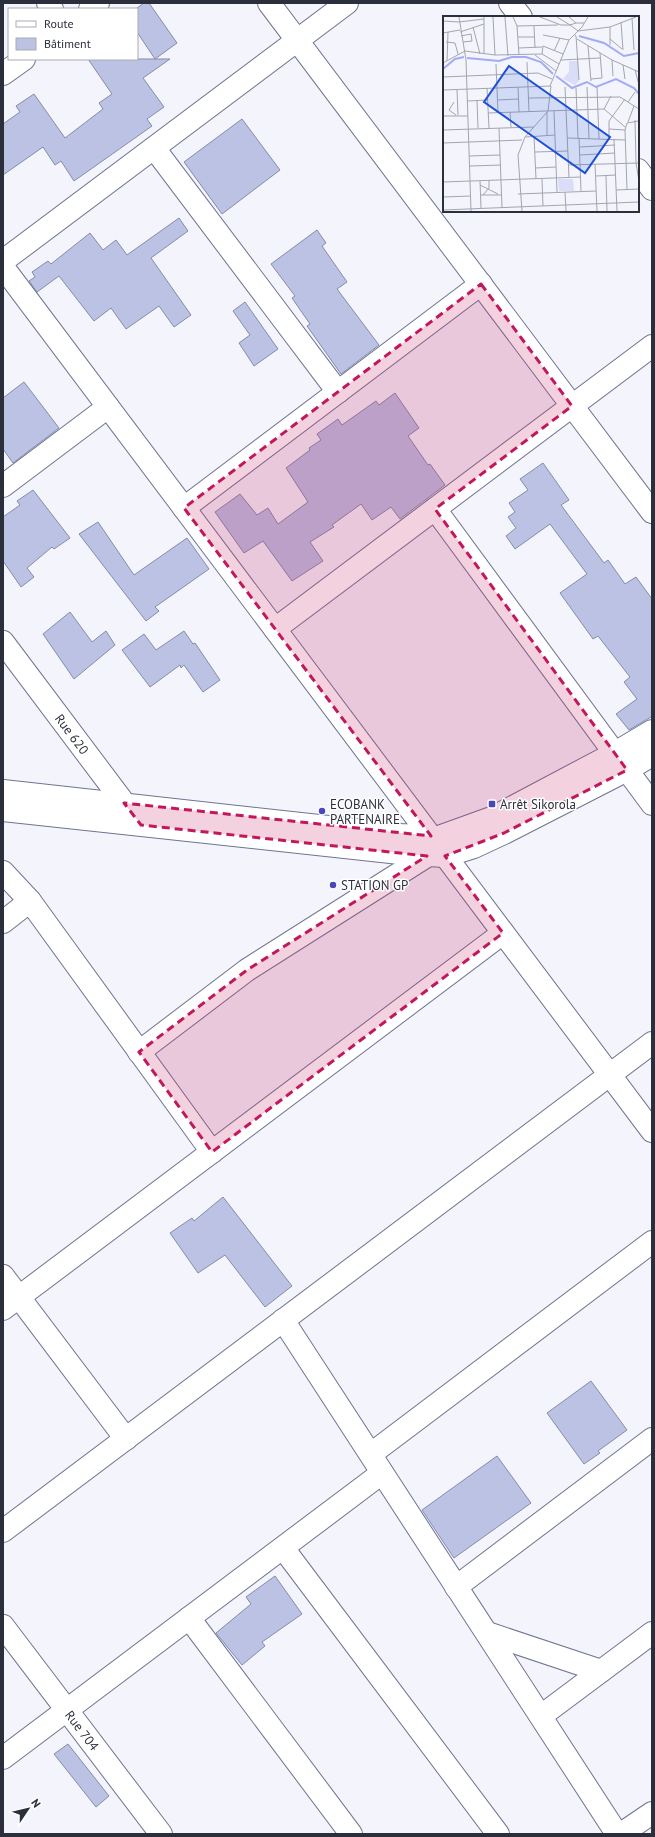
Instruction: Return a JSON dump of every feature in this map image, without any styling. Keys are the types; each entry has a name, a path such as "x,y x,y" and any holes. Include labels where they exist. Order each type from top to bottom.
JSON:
{"street":[{"path":"269,3 652,512"},
{"path":"3,262 346,3"},
{"path":"510,3 520,16"},
{"path":"3,74 23,60"},
{"path":"154,148 338,392"},
{"path":"639,171 652,189"},
{"path":"3,267 275,629 436,850 503,933 652,1130"},
{"path":"184,508 481,284"},
{"path":"275,629 652,346"},
{"path":"3,486 108,407"},
{"path":"435,509 652,804"},
{"name":"Rue 620","path":"3,642 140,825"},
{"path":"621,762 652,731"},
{"path":"139,1052 247,970 436,850 494,817 621,762 652,755"},
{"path":"3,791 421,836 436,850"},
{"path":"3,810 409,854 436,850"},
{"path":"3,872 30,901 212,1152"},
{"path":"3,922 30,901"},
{"path":"11,1303 503,933"},
{"path":"3,1531 652,1043"},
{"path":"370,1454 652,1242"},
{"path":"3,1276 11,1303 126,1439"},
{"path":"283,1320 617,1834"},
{"path":"456,1587 652,1439"},
{"path":"3,1758 382,1473"},
{"path":"283,1548 498,1834"},
{"path":"189,1618 351,1834"},
{"name":"Rue 704","path":"3,1626 161,1834"},
{"path":"541,1716 652,1633"},
{"path":"487,1634 601,1672"},
{"path":"621,1834 652,1813"}],"highlighted area":[{"path":"481,284 572,406 435,509 627,770 504,833 445,856 503,933 212,1152 139,1052 247,970 427,856 141,825 124,803 431,836 184,508"}],"building":[{"path":"144,3 149,3 177,43 155,59 138,34 137,8"},
{"path":"170,59 143,78 164,107 147,119 152,126 74,181 61,161 55,165 43,147 3,175 3,124 20,112 16,106 34,94 65,138 103,109 99,103 112,94 89,60"},
{"path":"242,119 280,170 222,214 184,162"},
{"path":"179,218 188,231 151,258 191,315 174,327 159,306 126,329 111,308 94,321 59,276 37,292 29,281 35,277 32,272 48,261 51,264 90,233 103,250 116,240 127,255"},
{"path":"317,230 326,243 322,246 347,282 337,289 379,345 341,374 307,326 310,324 292,298 295,296 271,264"},
{"path":"245,302 278,349 254,366 239,343 250,335 233,311"},
{"path":"24,382 59,428 13,463 3,449 3,398"},
{"path":"395,393 419,428 408,436 428,465 430,464 445,485 400,519 391,507 372,520 361,504 332,525 334,527 310,542 323,561 292,581 263,541 244,553 215,512 240,494 257,515 268,508 278,524 308,502 286,468 310,450 309,448 321,440 317,434 338,419 342,425 376,401 379,405"},
{"path":"543,463 569,500 561,505 604,563 608,560 625,584 636,577 652,599 652,719 651,717 629,730 616,714 637,699 624,682 630,677 598,636 593,639 560,593 587,574 550,524 515,549 506,536 516,528 508,517 515,512 509,503 528,490 520,479"},
{"path":"33,490 70,538 54,549 52,547 27,568 34,577 21,587 3,561 3,517 20,505 17,501"},
{"path":"98,522 134,575 187,538 209,569 155,607 159,611 146,621 79,534"},
{"path":"70,612 92,642 106,631 115,645 74,679 43,634"},
{"path":"184,631 193,644 195,643 220,680 203,692 184,665 181,668 180,665 150,687 122,650 144,634 156,650"},
{"path":"223,1197 292,1286 265,1307 225,1255 198,1273 170,1233 192,1218 194,1221"},
{"path":"591,1381 627,1430 598,1451 600,1453 584,1464 547,1413"},
{"path":"497,1456 531,1503 454,1558 422,1510"},
{"path":"275,1576 302,1614 262,1642 265,1646 242,1665 216,1633 251,1604 246,1597"},
{"path":"68,1744 109,1796 96,1807 54,1754"}],"place":[{"name":"Arrêt Sikorola","path":"492,804"},
{"name":"ECOBANK PARTENAIRE","path":"322,811"},
{"name":"STATION GP","path":"333,885"}]}
